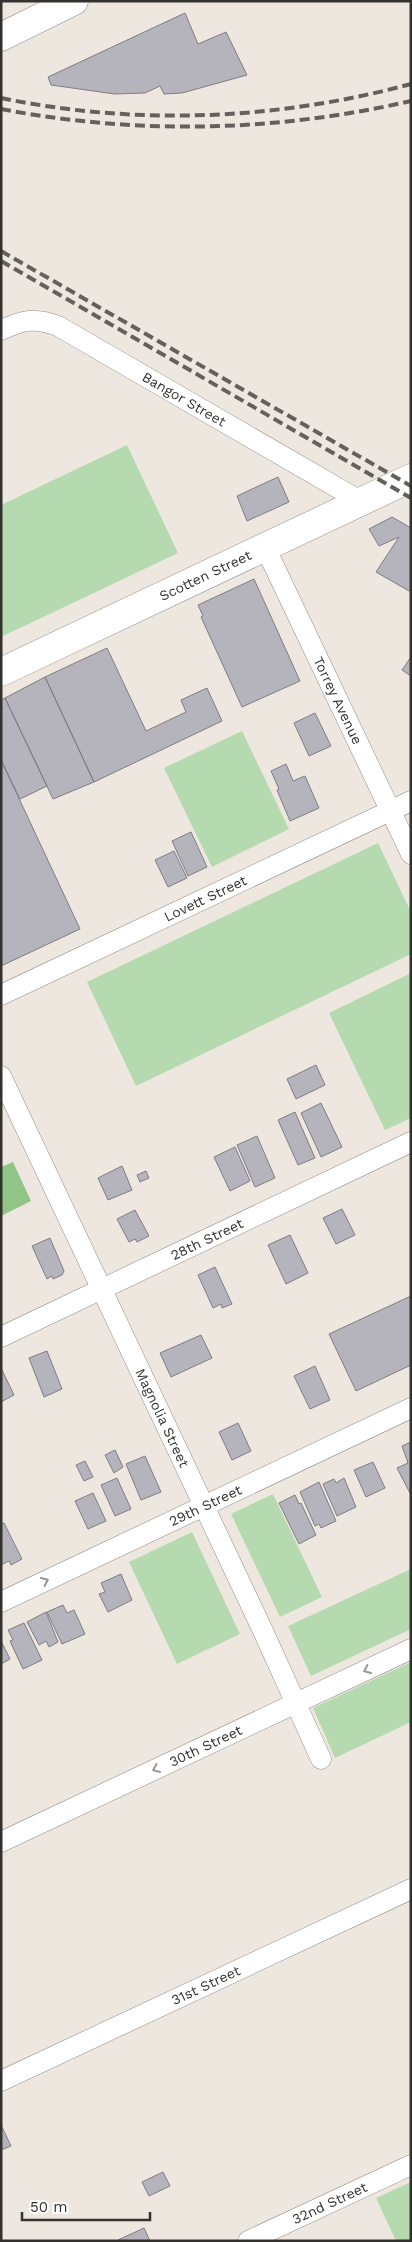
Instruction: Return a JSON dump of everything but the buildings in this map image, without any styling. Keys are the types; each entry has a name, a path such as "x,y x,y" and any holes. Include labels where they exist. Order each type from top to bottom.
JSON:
{"street":[{"path":"1,36 74,1"},
{"name":"Bangor Street","path":"1,330 22,321 38,320 58,326 362,502"},
{"name":"Scotten Street","path":"1,672 411,478"},
{"name":"Torrey Avenue","path":"265,547 411,854"},
{"name":"Lovett Street","path":"1,995 411,801"},
{"name":"Magnolia Street","path":"1,1076 321,1759"},
{"name":"28th Street","path":"1,1337 411,1142"},
{"name":"29th Street","path":"1,1602 411,1408"},
{"name":"30th Street","path":"1,1842 411,1649"},
{"name":"31st Street","path":"1,2081 411,1889"},
{"name":"32nd Street","path":"248,2241 411,2165"}],"green space":[{"path":"127,445 178,553 1,637 1,505"},
{"path":"242,731 289,829 212,867 164,768"},
{"path":"378,843 411,912 411,954 136,1086 87,982"},
{"path":"411,973 411,1118 385,1130 329,1013"},
{"path":"13,1162 31,1201 1,1216 1,1167"},
{"path":"273,1494 322,1597 280,1617 231,1514"},
{"path":"192,1532 240,1634 177,1664 129,1562"},
{"path":"411,1569 411,1629 311,1676 288,1626"},
{"path":"411,1662 411,1722 335,1758 313,1708"},
{"path":"411,2182 411,2241 396,2241 376,2198"}],"railway":[{"path":"1,98 52,107 104,113 207,115 258,112 310,105 411,84"},
{"path":"1,109 104,123 206,126 258,124 309,119 411,101"},
{"path":"1,251 411,486"},
{"path":"1,261 411,498"}]}
